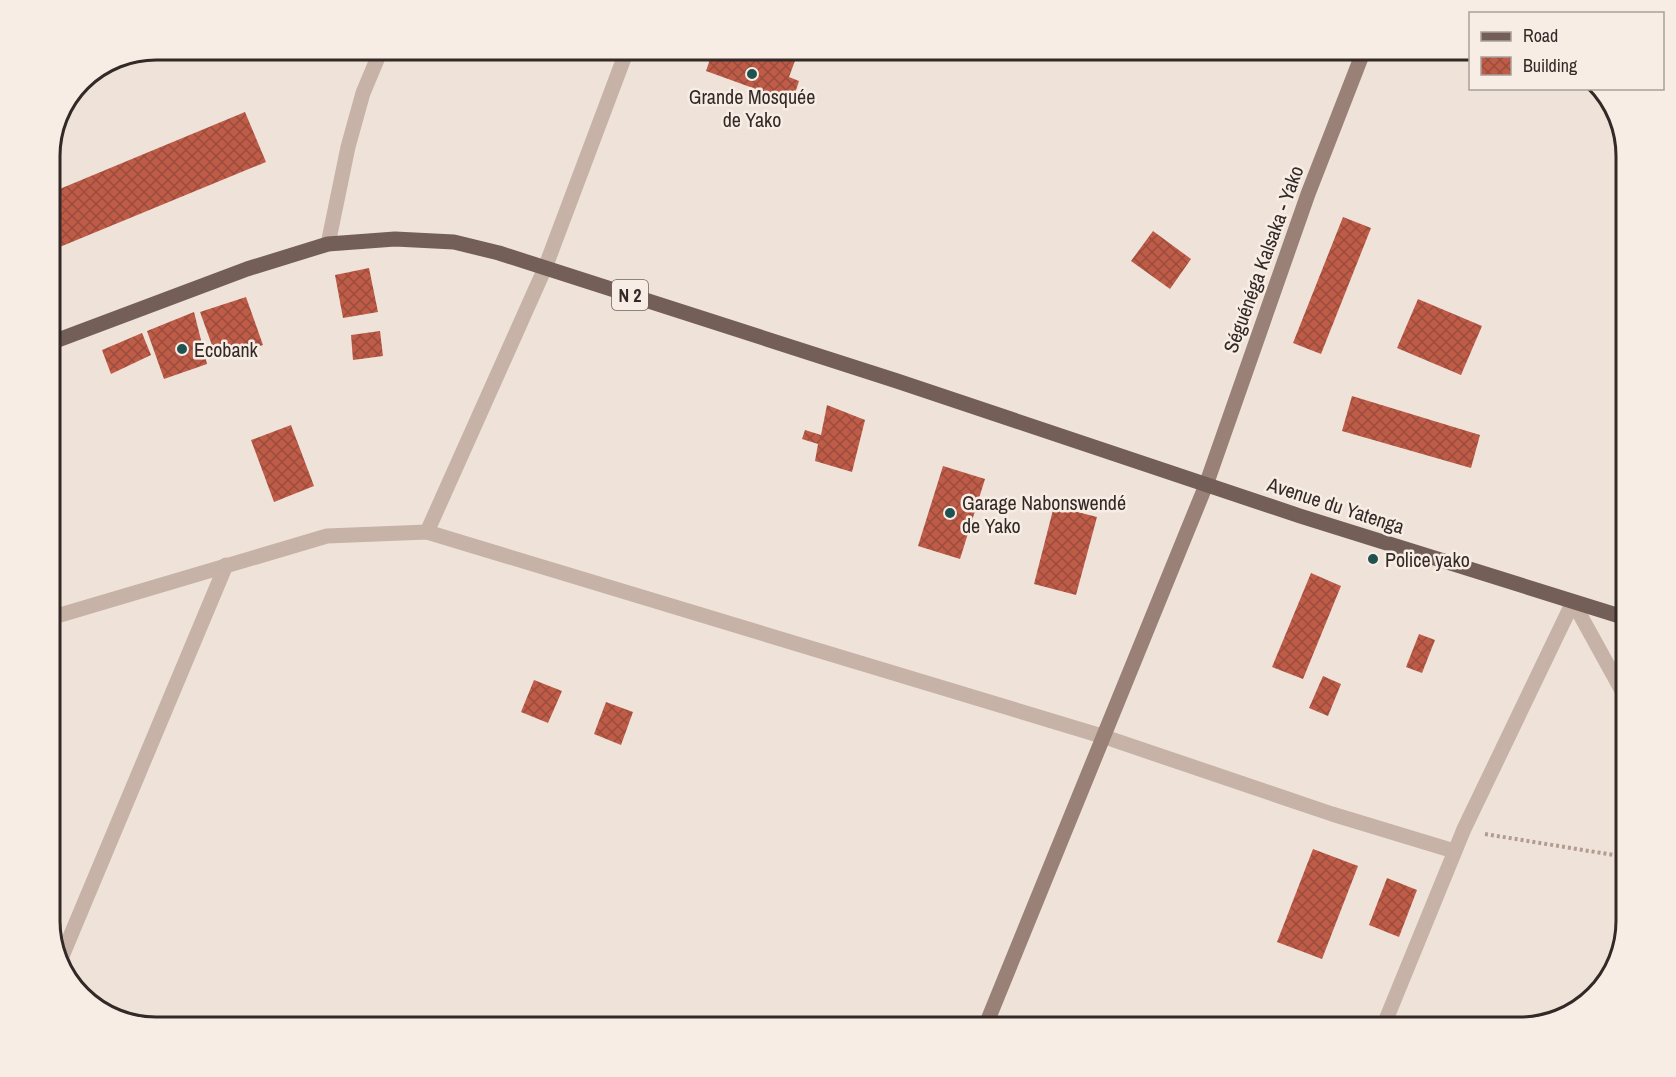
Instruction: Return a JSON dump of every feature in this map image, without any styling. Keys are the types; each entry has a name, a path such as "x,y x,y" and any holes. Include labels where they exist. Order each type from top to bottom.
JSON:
{"main road":[{"name":"N 2","path":"60,339 247,269 328,244 395,239 454,242 499,253 886,377 1206,485"},
{"name":"Avenue du Yatenga","path":"1206,485 1616,615"}],"street":[{"path":"328,244 348,147 363,93 377,60"},
{"path":"427,532 545,268 623,60"},
{"name":"Séguénéga Kalsaka - Yako","path":"989,1017 1206,485 1308,195 1360,60"},
{"path":"60,615 327,536 427,532 1104,737 1332,814 1454,851"},
{"path":"65,950 226,565"},
{"path":"1573,602 1616,680"},
{"path":"1388,1017 1454,851 1573,602"}],"path":[{"path":"1464,829 1520,841 1616,855"}],"building":[{"name":"Grande Mosquée de Yako","path":"710,60 795,60 789,77 799,81 792,102 706,71"},
{"path":"245,112 266,162 60,247 60,189"},
{"path":"1343,217 1371,228 1321,354 1293,343"},
{"path":"1153,231 1191,259 1170,289 1131,261"},
{"path":"369,268 378,312 343,318 335,275"},
{"path":"246,297 263,345 217,359 200,312"},
{"path":"1418,299 1482,326 1461,375 1397,348"},
{"path":"194,312 207,364 164,379 147,331"},
{"path":"380,331 383,356 353,360 351,335"},
{"path":"142,333 151,355 111,374 102,350"},
{"path":"1352,396 1480,435 1471,468 1342,431"},
{"path":"827,405 865,420 852,472 815,461 818,444 802,439 805,430 821,435"},
{"path":"291,425 314,486 274,502 251,440"},
{"path":"943,466 985,479 960,559 918,546"},
{"path":"1054,506 1097,517 1076,595 1034,584"},
{"path":"1311,573 1341,586 1303,679 1272,667"},
{"path":"1419,634 1435,640 1422,673 1406,667"},
{"path":"1323,676 1341,684 1328,716 1309,708"},
{"path":"534,680 562,691 548,723 521,712"},
{"path":"606,702 633,712 621,745 594,734"},
{"path":"1313,849 1358,866 1322,959 1277,942"},
{"path":"1387,878 1417,890 1399,937 1369,925"}],"place":[{"name":"Grande Mosquée de Yako","path":"752,74"},
{"name":"Ecobank","path":"182,349"},
{"name":"Garage Nabonswendé de Yako","path":"950,513"},
{"name":"Police yako","path":"1373,559"}]}
